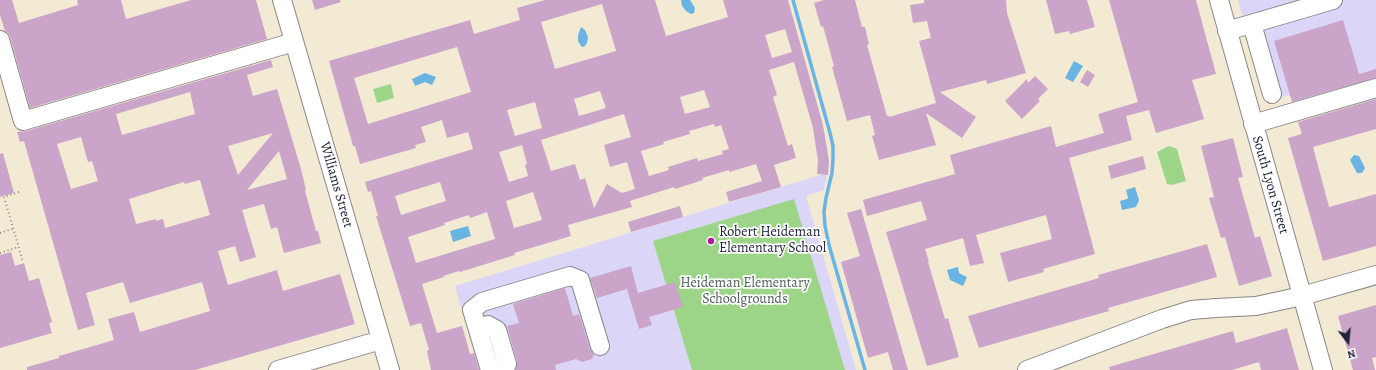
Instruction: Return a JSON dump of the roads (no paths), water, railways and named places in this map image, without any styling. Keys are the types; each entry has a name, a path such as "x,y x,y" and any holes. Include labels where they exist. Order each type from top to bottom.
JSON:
{"street":[{"name":"Williams Street","path":"282,0 390,370"},
{"name":"South Lyon Street","path":"1219,0 1323,370"},
{"path":"1227,31 1333,0"},
{"path":"1252,24 1272,94"},
{"path":"0,40 23,121 294,42"},
{"path":"1253,124 1376,88"},
{"path":"1027,370 1162,319 1191,310 1256,306 1302,296 1376,275"},
{"path":"490,370 472,310 482,302 570,276 580,280 600,346"},
{"path":"478,328 488,325 497,330 507,364 504,370"},
{"path":"278,370 381,340"}],"water":[{"path":"681,0 690,0 695,8 694,13 691,14 686,11 682,6"},
{"path":"581,27 585,30 588,37 587,43 584,47 581,46 578,41 578,35"},
{"path":"1074,61 1083,66 1073,82 1065,78"},
{"path":"425,73 436,77 432,85 425,82 415,86 412,79"},
{"path":"1354,155 1359,156 1365,168 1362,173 1357,173 1350,160"},
{"path":"1135,187 1139,200 1136,207 1122,210 1120,201 1128,198 1126,190"},
{"path":"468,226 471,236 453,242 450,231"},
{"path":"958,267 959,273 967,277 963,286 950,280 947,270"}],"waterway":[{"path":"793,0 833,146 832,173 824,212 825,226 829,245 865,370"}],"place":[{"name":"Robert Heideman Elementary School","path":"711,241"}],"park label":[{"name":"Heideman Elementary Schoolgrounds","path":"745,292"}]}
